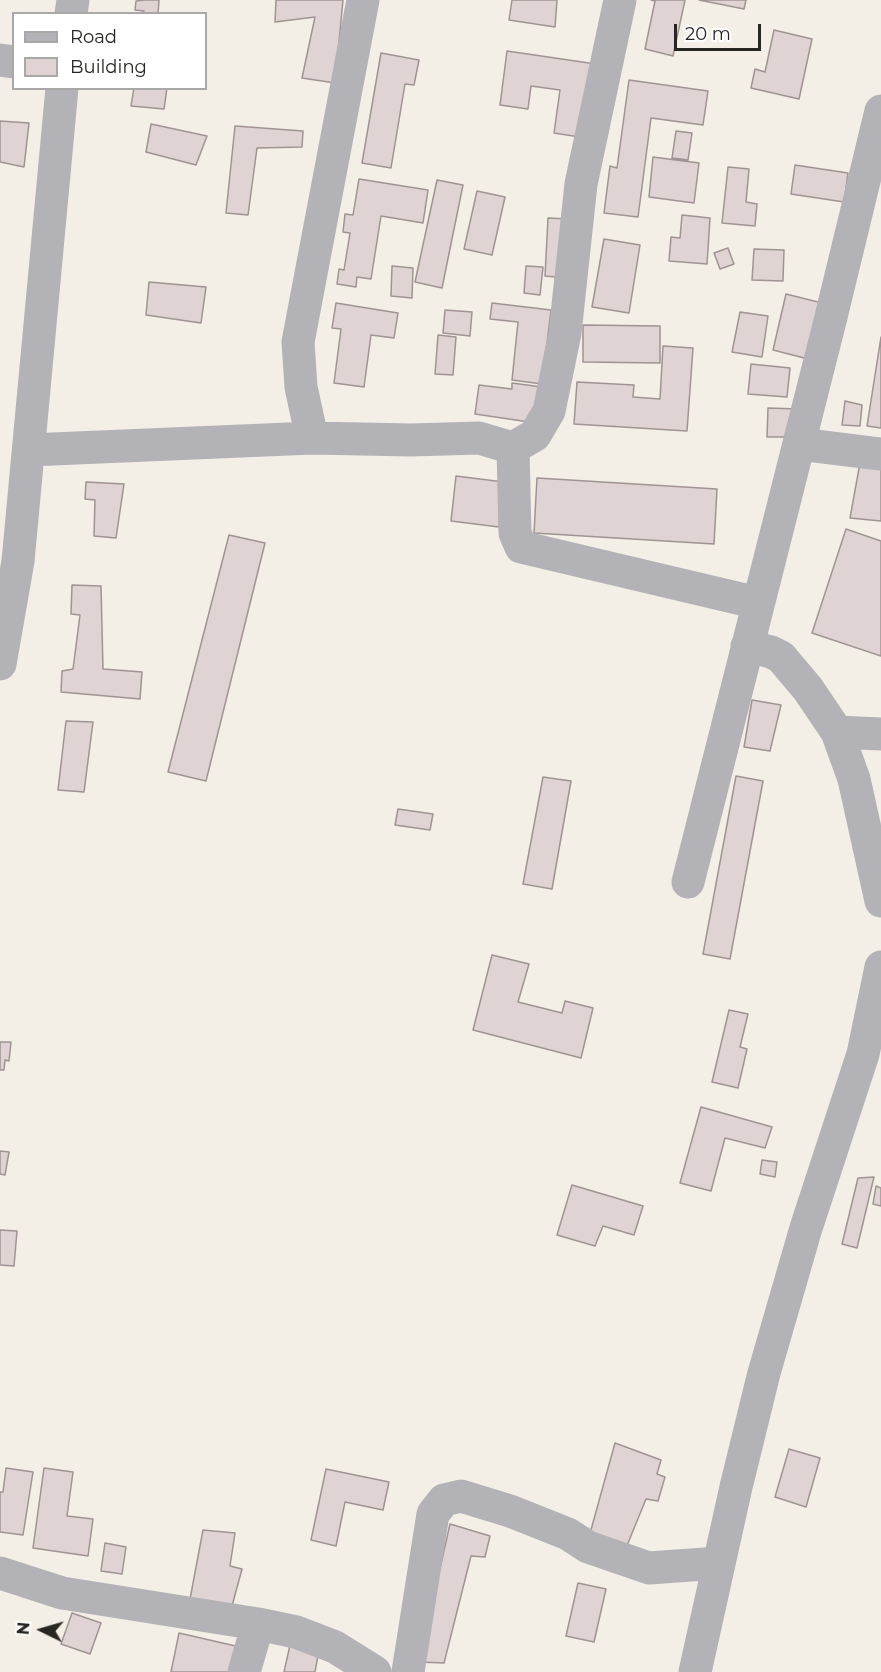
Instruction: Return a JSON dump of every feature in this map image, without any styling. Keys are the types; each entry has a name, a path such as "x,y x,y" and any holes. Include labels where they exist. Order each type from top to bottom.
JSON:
{"street":[{"path":"312,438 301,387 298,342 363,0"},
{"path":"29,450 312,438 411,440 479,438 513,448 535,435 549,411 565,333 581,184 620,0"},
{"path":"0,664 9,560 29,450 62,90"},
{"path":"688,882 881,111"},
{"path":"799,444 881,454"},
{"path":"513,448 515,534 521,547 758,603"},
{"path":"747,646 781,657 808,689 837,732 854,779 881,901"},
{"path":"837,732 881,734"},
{"path":"695,1672 764,1373 806,1228 872,1061 881,967"},
{"path":"408,1672 433,1514 444,1500 461,1496 510,1511 568,1534 588,1547 649,1568 719,1563"},
{"path":"0,1573 62,1593 296,1632 335,1647 375,1672"},
{"path":"244,1672 258,1624"}],"building":[{"path":"159,0 158,12 135,10 136,1"},
{"path":"276,0 343,0 335,83 302,78 315,17 275,22"},
{"path":"512,0 557,0 555,27 509,20"},
{"path":"651,0 685,0 673,56 645,49 655,1"},
{"path":"699,0 746,0 744,9"},
{"path":"774,30 812,39 799,99 751,88 755,69 765,72"},
{"path":"507,51 596,64 586,138 554,133 560,90 531,86 528,109 500,105"},
{"path":"381,53 419,60 414,85 405,84 391,168 362,163"},
{"path":"629,80 708,91 703,125 651,118 638,217 604,213 610,166 617,168"},
{"path":"134,90 167,90 164,109 131,106"},
{"path":"0,121 29,123 24,167 0,162"},
{"path":"151,124 207,136 196,165 146,152"},
{"path":"235,126 303,131 302,147 257,148 248,215 226,213"},
{"path":"676,131 692,133 688,160 672,158"},
{"path":"653,157 699,163 694,203 649,197"},
{"path":"795,165 848,173 844,202 791,194"},
{"path":"728,167 749,169 746,202 757,204 755,226 722,223"},
{"path":"359,179 428,190 423,223 381,216 371,279 357,277 356,287 337,284 339,269 344,270 350,233 343,232 345,214 353,215"},
{"path":"437,180 463,185 442,288 415,282"},
{"path":"477,191 505,197 492,255 464,249"},
{"path":"682,215 710,218 707,264 669,261 671,237 680,238"},
{"path":"548,218 568,219 565,278 545,276"},
{"path":"604,239 640,245 629,313 592,307"},
{"path":"728,248 734,264 720,269 714,253"},
{"path":"754,249 784,250 783,281 752,280"},
{"path":"392,266 413,268 412,298 391,296"},
{"path":"526,266 543,267 540,295 524,293"},
{"path":"149,282 206,287 201,323 146,315"},
{"path":"786,294 822,303 808,359 773,350"},
{"path":"336,303 398,313 394,338 371,335 364,387 334,383 341,329 332,328"},
{"path":"492,303 551,310 542,384 512,380 518,322 490,319"},
{"path":"445,310 472,312 470,336 443,333"},
{"path":"740,312 768,316 762,357 732,352"},
{"path":"583,325 660,326 660,363 583,362"},
{"path":"438,335 456,337 453,375 435,374"},
{"path":"881,337 881,428 867,426"},
{"path":"663,346 693,348 687,431 574,424 577,382 634,385 633,397 660,399"},
{"path":"751,364 790,368 787,397 748,394"},
{"path":"512,383 542,387 536,423 475,414 479,385 512,389"},
{"path":"845,401 862,405 860,426 842,425"},
{"path":"768,408 798,409 797,437 767,437"},
{"path":"860,463 881,465 881,521 850,518"},
{"path":"456,476 504,482 499,527 451,521"},
{"path":"537,478 717,489 714,544 534,533"},
{"path":"86,482 124,484 116,538 94,536 95,500 85,499"},
{"path":"846,529 881,541 881,656 812,633"},
{"path":"229,535 265,543 206,781 168,772"},
{"path":"72,585 101,586 103,669 142,672 140,699 61,692 62,671 73,669 80,615 71,614"},
{"path":"752,700 781,705 770,751 744,747"},
{"path":"66,721 93,722 84,792 58,790"},
{"path":"736,776 763,781 730,959 703,954"},
{"path":"543,777 571,781 552,889 523,884"},
{"path":"398,809 433,814 430,830 395,825"},
{"path":"492,955 529,964 518,1002 562,1013 565,1001 593,1008 581,1058 473,1030"},
{"path":"729,1010 748,1014 740,1047 747,1049 738,1088 712,1082"},
{"path":"0,1042 11,1042 9,1061 5,1060 4,1070 0,1070"},
{"path":"701,1107 772,1127 765,1148 725,1138 711,1191 680,1183"},
{"path":"0,1151 9,1152 5,1175 0,1174"},
{"path":"762,1160 777,1162 775,1177 760,1174"},
{"path":"874,1177 857,1248 842,1244 858,1178"},
{"path":"572,1185 643,1206 634,1235 603,1226 595,1246 557,1235"},
{"path":"876,1186 881,1188 881,1206 873,1204"},
{"path":"0,1230 17,1231 14,1266 0,1265"},
{"path":"615,1443 661,1460 657,1474 665,1477 658,1501 646,1499 626,1548 589,1537"},
{"path":"789,1449 820,1458 806,1507 775,1497"},
{"path":"6,1468 33,1472 23,1535 0,1532 0,1492 3,1492"},
{"path":"44,1468 73,1472 67,1516 93,1519 88,1556 33,1548"},
{"path":"326,1469 389,1482 383,1510 345,1502 336,1546 311,1540"},
{"path":"450,1524 490,1536 485,1557 471,1556 444,1663 419,1662"},
{"path":"203,1530 235,1533 230,1566 242,1569 232,1606 190,1599"},
{"path":"105,1543 126,1547 122,1574 101,1571"},
{"path":"578,1583 606,1589 594,1642 566,1636"},
{"path":"72,1613 101,1623 90,1654 61,1644"},
{"path":"179,1633 240,1647 235,1672 171,1672"},
{"path":"290,1645 319,1650 315,1672 284,1672"}]}
